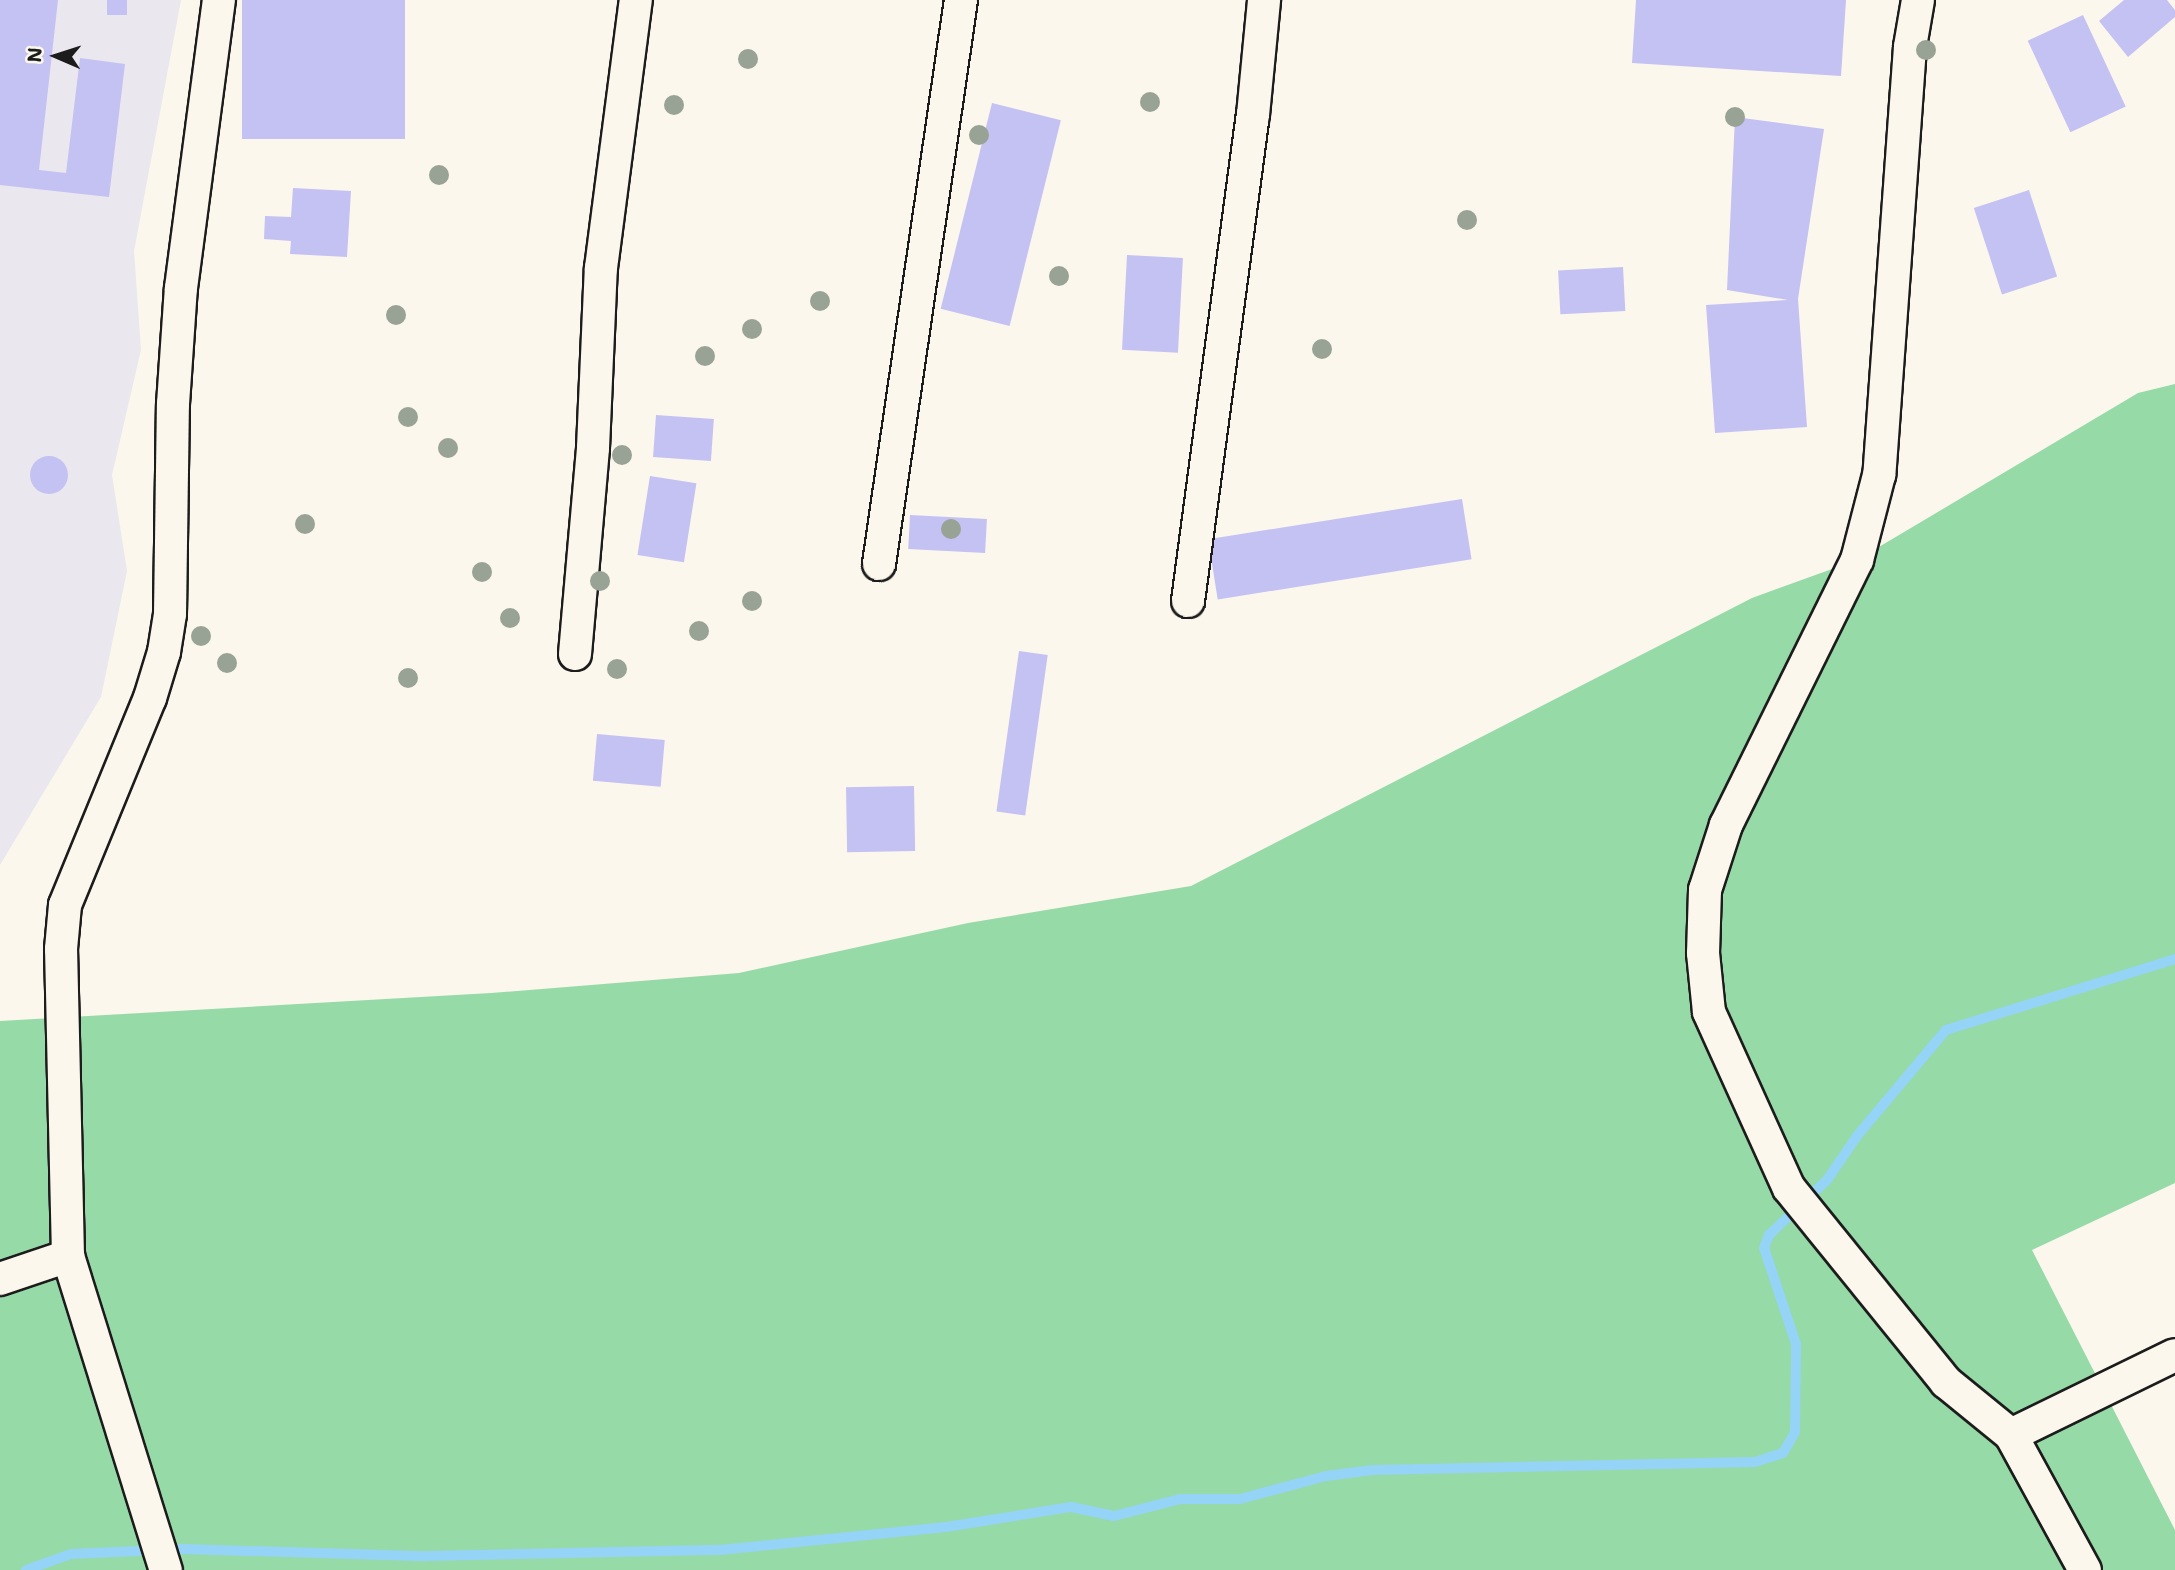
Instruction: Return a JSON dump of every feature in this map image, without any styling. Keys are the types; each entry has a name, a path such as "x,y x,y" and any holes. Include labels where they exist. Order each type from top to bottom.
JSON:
{"street":[{"path":"166,1570 68,1256 61,949 65,905 150,698 164,652 170,614 173,404 181,288 219,0"},
{"path":"575,654 608,194 636,0"},
{"path":"879,564 961,0"},
{"path":"1188,601 1253,115 1264,0"},
{"path":"1918,0 1910,47 1879,475 1857,560 1726,825 1705,890 1703,953 1709,1012 1789,1188 1946,1382 2011,1435 2085,1570"},
{"path":"0,1279 68,1256"},
{"path":"2011,1435 2175,1354"}],"shaded area":[{"path":"0,0 181,0 134,251 141,350 112,475 127,571 101,697 0,865"}],"green space":[{"path":"2175,384 2175,1183 2032,1250 2175,1530 2175,1570 0,1570 0,1021 491,993 739,973 968,923 1191,886 1752,598 1857,560 2138,393"}],"building":[{"path":"0,0 58,0 39,170 66,173 80,58 125,64 109,197 0,185"},
{"path":"107,0 127,0 127,15 107,15"},
{"path":"242,0 405,0 405,139 242,139"},
{"path":"1636,0 1846,0 1841,76 1632,63"},
{"path":"2124,0 2167,0 2175,10 2175,17 2128,57 2099,21"},
{"path":"2083,15 2126,107 2070,132 2028,41"},
{"path":"992,103 1061,120 1010,326 941,309"},
{"path":"1735,117 1824,129 1798,299 1807,427 1715,433 1706,305 1788,300 1727,290"},
{"path":"293,188 351,191 347,257 290,254 291,241 264,239 265,216 291,217"},
{"path":"2029,190 2057,277 2002,294 1974,208"},
{"path":"1127,255 1183,258 1178,353 1122,350"},
{"path":"1623,267 1625,311 1560,314 1558,270"},
{"path":"656,415 714,419 711,461 653,457"},
{"path":"49,456 63,461 68,475 63,489 49,494 35,489 30,475 35,461"},
{"path":"650,476 696,483 684,562 637,555"},
{"path":"1462,499 1472,559 1218,599 1208,539"},
{"path":"910,515 987,519 985,553 908,549"},
{"path":"1019,651 1048,655 1025,815 996,811"},
{"path":"597,734 665,740 661,787 593,781"},
{"path":"914,786 915,851 847,852 846,787"}],"waterway":[{"path":"26,1570 71,1554 183,1549 426,1556 720,1550 946,1527 1071,1507 1114,1516 1180,1499 1240,1499 1326,1476 1373,1470 1755,1462 1783,1453 1795,1432 1796,1344 1764,1248 1769,1235 1827,1180 1857,1136 1946,1030 2175,959"}]}
